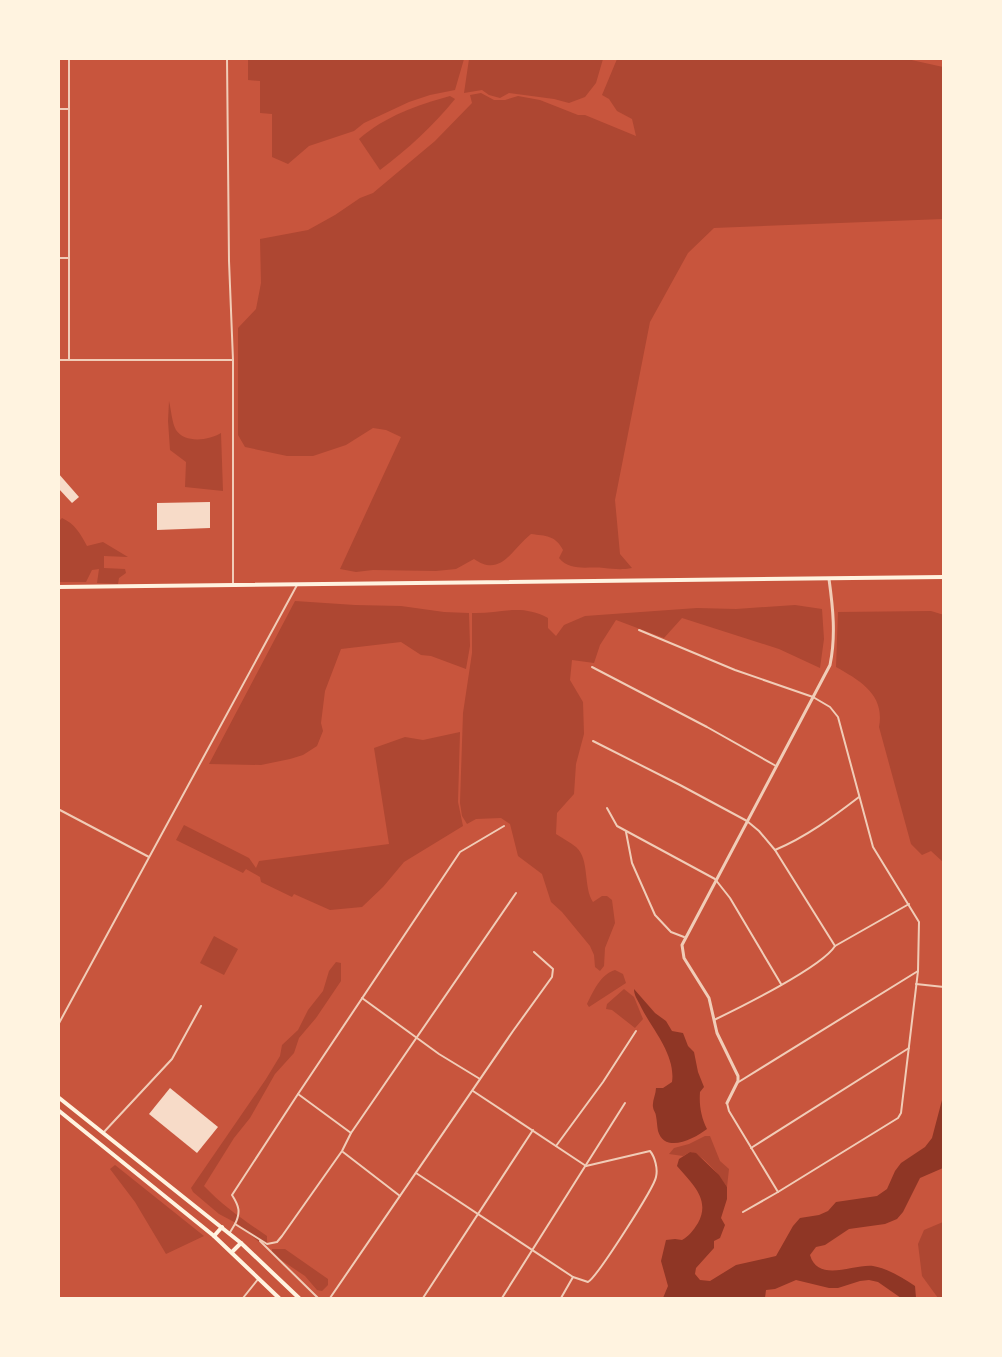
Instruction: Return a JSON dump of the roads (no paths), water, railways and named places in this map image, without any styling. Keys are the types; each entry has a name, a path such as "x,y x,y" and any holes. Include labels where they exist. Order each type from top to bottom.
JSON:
{"main road":[{"path":"58,587 944,578"},
{"path":"58,1097 222,1227 299,1299"},
{"path":"58,1110 214,1236 279,1299"},
{"path":"214,1236 222,1227"},
{"path":"232,1252 241,1243"}],"street":[{"path":"69,58 69,360"},
{"path":"227,58 233,585"},
{"path":"58,109 69,109"},
{"path":"58,258 69,258"},
{"path":"58,360 232,360"},
{"path":"778,1192 729,1111 727,1103 737,1083 736,1071 717,1033 712,1005 684,958 682,945 830,665 834,617 829,579"},
{"path":"58,1025 297,585"},
{"path":"639,630 735,670 813,697 830,707 838,717 873,847 919,922 918,970 902,1113 743,1212"},
{"path":"592,667 776,766"},
{"path":"593,741 747,821 759,831 775,850 835,945"},
{"path":"775,850 832,818 859,797"},
{"path":"607,808 617,826 626,832 715,879 730,898 781,984"},
{"path":"58,809 149,857"},
{"path":"229,1234 240,1215 232,1195 460,852 504,826"},
{"path":"626,832 632,863 655,915 671,932 684,938"},
{"path":"235,1224 267,1244 277,1242 342,1151 351,1133 516,893"},
{"path":"714,1020 781,984 826,956 835,945 909,904"},
{"path":"330,1299 553,974 551,966 534,952"},
{"path":"737,1083 918,970"},
{"path":"916,984 944,987"},
{"path":"362,998 416,1038 480,1079"},
{"path":"103,1133 172,1059 201,1006"},
{"path":"556,1146 603,1082 636,1031"},
{"path":"751,1148 909,1048"},
{"path":"416,1173 573,1277 585,1282 592,1281 656,1177 654,1155 650,1151 586,1166 472,1091"},
{"path":"298,1094 351,1133"},
{"path":"502,1299 625,1103"},
{"path":"423,1299 533,1130"},
{"path":"342,1151 400,1196"},
{"path":"256,1237 318,1299"},
{"path":"561,1299 573,1277"},
{"path":"243,1299 259,1278"}]}
